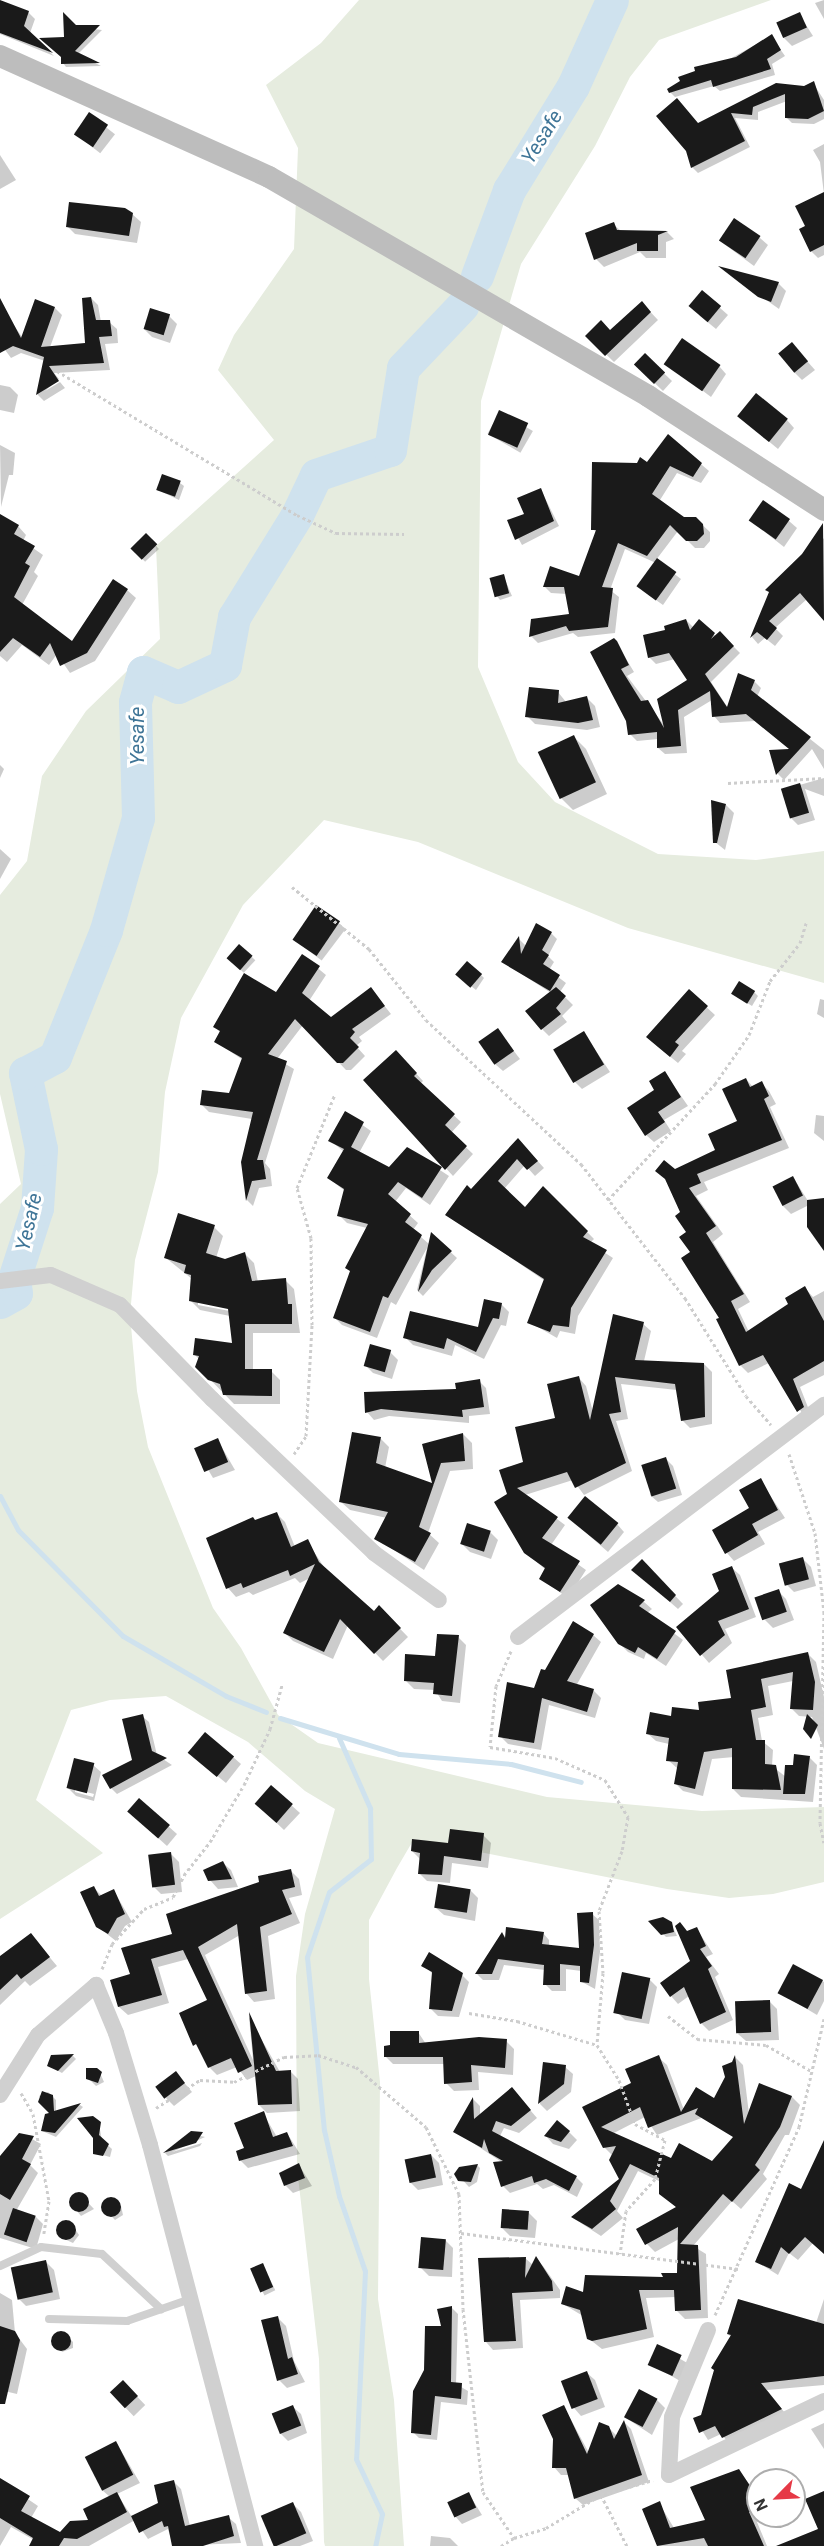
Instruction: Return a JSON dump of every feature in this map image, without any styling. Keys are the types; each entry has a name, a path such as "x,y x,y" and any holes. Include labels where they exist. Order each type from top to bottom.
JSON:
{"street":[{"path":"0,56 269,177 648,396 824,510"},
{"path":"0,1281 51,1275 120,1305 284,1468 374,1553 439,1600"},
{"path":"518,1637 779,1435 824,1405"},
{"path":"0,2095 38,2034 96,1984 116,2033 142,2118 255,2546"},
{"path":"708,2330 672,2417 669,2475 824,2401"}],"lane":[{"path":"0,2266 41,2247 102,2254 161,2309"},
{"path":"50,2319 127,2321 190,2299"}],"path":[{"path":"57,371 297,515 336,533 404,534"},
{"path":"728,783 824,778"},
{"path":"292,887 369,949 426,1020 581,1164 685,1298 746,1396 779,1435 793,1462 815,1533 824,1611 820,1823 824,1843"},
{"path":"608,1200 715,1084 749,1035 770,981 800,943 806,923"},
{"path":"284,1468 306,1436 312,1325 311,1238 297,1188 335,1094"},
{"path":"518,1637 496,1686 490,1747 555,1758 605,1780 628,1816 621,1851 599,1911 603,1973 597,2045 619,2080 635,2124 665,2140 655,2179 626,2211 620,2254"},
{"path":"96,1984 112,1944 144,1909 173,1897 184,1875 210,1842 244,1785 270,1729 282,1685"},
{"path":"468,2013 517,2021 597,2045"},
{"path":"668,2016 697,2039 766,2045 811,2072"},
{"path":"708,2330 739,2269 800,2127 824,2019"},
{"path":"142,2118 200,2080 234,2082 284,2057 318,2055 356,2067 426,2127 459,2194 463,2309 483,2492 514,2538"},
{"path":"12,2076 33,2114 49,2201 41,2247"},
{"path":"461,2233 739,2269"},
{"path":"501,2546 514,2538 546,2528 601,2495 669,2475"},
{"path":"601,2495 627,2546"}],"shaded area":[{"path":"359,0 771,0 659,40 630,77 595,146 521,264 481,401 478,667 518,762 555,802 658,854 756,860 824,851 824,983 628,928 418,842 324,820 243,905 181,1018 165,1092 158,1172 135,1260 130,1315 137,1391 148,1447 213,1608 241,1648 278,1715 318,1743 547,1797 702,1811 824,1807 824,1882 773,1894 729,1898 667,1889 414,1839 397,1868 369,1920 369,1979 380,2082 378,2299 394,2400 404,2546 325,2546 324,2542 319,2359 297,2168 296,1976 305,1914 335,1809 305,1791 248,1742 166,1696 110,1700 71,1710 36,1800 103,1853 0,1919 0,1204 21,1184 0,1094 0,895 27,861 42,776 86,711 160,639 156,546 274,440 218,370 234,335 294,249 298,148 266,85 321,43"}],"building":[{"path":"0,0 29,11 24,26 53,53 0,33"},
{"path":"63,12 76,25 100,25 75,51 100,63 61,64 61,57 39,38 64,37"},
{"path":"800,12 807,28 783,38 776,23"},
{"path":"772,34 781,50 767,59 771,69 713,87 711,80 669,93 667,89 680,81 678,77 695,71 694,67 736,57"},
{"path":"814,81 824,111 808,119 785,118 785,94 753,107 752,115 731,113 745,141 691,168 686,151 656,116 677,98 698,123 776,83 804,86"},
{"path":"89,112 108,125 93,147 74,134"},
{"path":"824,192 824,245 810,252 799,229 805,226 795,206"},
{"path":"69,202 125,208 133,213 129,236 66,227"},
{"path":"734,218 761,236 745,258 719,240"},
{"path":"614,222 617,230 668,231 658,235 658,251 637,251 637,243 594,260 585,233"},
{"path":"718,266 779,282 771,302 758,297"},
{"path":"702,290 721,306 708,322 689,306"},
{"path":"91,297 96,320 110,320 112,336 99,337 104,363 49,366 59,381 36,395 44,357 13,346 0,353 0,298 21,338 35,299 55,307 41,347 85,343 82,298"},
{"path":"642,301 651,312 605,356 585,336 601,320 610,330"},
{"path":"150,308 170,314 164,335 144,329"},
{"path":"682,338 721,365 702,391 664,364"},
{"path":"792,342 808,361 794,373 778,354"},
{"path":"645,353 665,372 654,384 634,365"},
{"path":"756,393 788,419 769,442 737,416"},
{"path":"499,410 528,423 517,448 488,435"},
{"path":"668,434 702,463 693,477 670,466 652,494 684,517 696,517 703,524 704,534 697,541 686,541 670,525 647,556 618,543 602,587 613,588 608,627 569,631 566,626 529,637 531,619 569,614 564,587 543,587 550,566 579,576 596,530 591,530 592,462 637,463 640,457 647,462"},
{"path":"162,474 181,481 175,497 156,490"},
{"path":"541,488 554,521 515,540 507,520 524,514 517,498"},
{"path":"763,500 790,519 776,539 749,520"},
{"path":"0,514 19,525 14,534 35,546 25,563 30,566 14,597 72,641 113,579 128,589 87,653 60,666 50,643 40,657 13,638 0,652"},
{"path":"823,523 824,621 800,593 769,621 777,628 767,640 757,632 750,638 769,592 765,590 802,554"},
{"path":"146,533 157,544 142,560 130,549"},
{"path":"657,558 676,572 656,600 636,586"},
{"path":"504,574 509,593 495,597 490,578"},
{"path":"686,619 690,630 699,619 715,633 711,639 720,631 734,646 705,674 727,707 738,673 755,680 751,690 811,737 776,775 769,750 789,749 746,714 712,717 710,691 678,710 681,746 657,748 657,732 628,735 626,721 590,652 614,638 617,641 629,665 621,669 641,701 648,700 664,728 657,699 687,680 669,653 648,658 643,635 665,630 664,626"},
{"path":"529,687 559,690 558,703 587,696 593,720 578,723 525,717"},
{"path":"574,735 596,782 560,799 538,752"},
{"path":"800,783 809,813 790,818 781,789"},
{"path":"711,800 726,804 717,843 713,843"},
{"path":"316,905 340,921 317,956 293,940"},
{"path":"536,923 552,932 542,950 549,955 543,964 560,975 550,991 501,962 519,936 521,954"},
{"path":"239,944 253,956 240,970 227,958"},
{"path":"302,954 320,966 302,993 331,1017 371,987 385,1006 352,1029 355,1032 350,1038 359,1047 343,1063 337,1063 295,1019 268,1054 287,1061 257,1160 263,1160 266,1179 252,1181 246,1201 241,1162 253,1112 200,1105 202,1090 229,1093 242,1058 214,1042 220,1031 213,1027 244,973 276,992"},
{"path":"467,961 482,974 470,988 455,975"},
{"path":"739,981 755,991 747,1004 731,994"},
{"path":"556,987 566,996 556,1008 561,1014 541,1030 525,1011"},
{"path":"689,989 708,1006 675,1042 679,1045 670,1057 646,1037"},
{"path":"498,1028 514,1051 494,1065 478,1042"},
{"path":"584,1031 604,1064 573,1083 553,1050"},
{"path":"396,1050 417,1073 414,1076 455,1114 445,1125 467,1146 445,1170 363,1080"},
{"path":"665,1071 681,1097 658,1112 665,1122 645,1136 627,1108 654,1090 649,1081"},
{"path":"746,1078 750,1087 762,1081 769,1096 764,1099 782,1140 697,1174 701,1183 689,1188 716,1226 706,1233 744,1294 731,1301 746,1332 788,1304 785,1298 805,1286 824,1321 824,1361 793,1379 804,1407 797,1412 763,1355 739,1366 716,1319 719,1318 681,1258 690,1252 679,1237 686,1232 675,1216 680,1212 665,1179 655,1171 664,1160 675,1169 715,1150 708,1134 737,1121 722,1089"},
{"path":"345,1111 364,1122 351,1147 389,1167 407,1147 442,1167 422,1198 398,1182 388,1194 411,1214 405,1222 422,1235 388,1298 383,1296 370,1332 333,1318 350,1271 345,1268 368,1224 337,1216 344,1189 327,1178 344,1149 328,1141"},
{"path":"518,1138 538,1161 527,1170 517,1159 498,1181 525,1207 543,1186 588,1231 583,1237 607,1250 571,1308 569,1327 553,1325 550,1332 527,1323 544,1279 445,1215 467,1185 471,1189"},
{"path":"793,1176 803,1196 782,1206 773,1186"},
{"path":"824,1198 824,1251 807,1227 807,1200"},
{"path":"178,1213 215,1225 206,1253 225,1259 245,1252 252,1281 286,1278 288,1304 292,1304 292,1324 245,1324 245,1369 272,1369 272,1396 223,1395 220,1384 208,1380 195,1367 199,1356 193,1355 195,1338 232,1343 228,1309 189,1301 191,1275 184,1273 186,1265 164,1258"},
{"path":"431,1232 452,1251 432,1270 418,1292"},
{"path":"484,1299 502,1303 499,1319 493,1318 476,1352 447,1338 444,1349 403,1338 410,1311 478,1327"},
{"path":"613,1314 644,1322 635,1360 704,1363 705,1417 681,1421 675,1384 615,1377 621,1412 609,1414 626,1463 575,1488 567,1472 517,1488 558,1517 542,1538 580,1561 560,1592 539,1579 545,1568 524,1553 494,1502 507,1494 499,1470 523,1462 515,1427 555,1418 547,1384 579,1376 590,1420"},
{"path":"370,1344 391,1350 385,1372 364,1366"},
{"path":"480,1379 484,1407 462,1410 463,1417 381,1409 365,1413 364,1392 456,1389 455,1383"},
{"path":"352,1432 381,1437 376,1463 432,1483 422,1444 463,1433 465,1461 441,1463 419,1527 431,1533 415,1562 374,1539 388,1512 339,1502"},
{"path":"218,1438 228,1462 204,1472 194,1448"},
{"path":"666,1457 676,1488 651,1496 641,1465"},
{"path":"761,1478 778,1510 752,1524 758,1535 725,1554 712,1530 749,1508 739,1490"},
{"path":"585,1496 618,1523 601,1545 567,1518"},
{"path":"277,1512 291,1547 308,1539 319,1562 374,1611 379,1605 401,1628 374,1654 340,1619 324,1652 283,1633 315,1564 290,1576 288,1570 243,1588 241,1583 226,1589 206,1538 253,1517 255,1520"},
{"path":"467,1523 491,1531 484,1552 460,1544"},
{"path":"803,1557 809,1579 785,1586 779,1563"},
{"path":"642,1559 676,1595 670,1602 631,1570"},
{"path":"732,1566 749,1609 718,1621 725,1635 700,1656 676,1627 719,1591 712,1574"},
{"path":"618,1584 645,1600 639,1606 676,1631 657,1659 638,1647 635,1653 618,1644 590,1605"},
{"path":"779,1589 787,1612 762,1620 754,1597"},
{"path":"573,1621 594,1634 567,1681 594,1689 587,1712 542,1698 534,1743 498,1737 507,1682 534,1688 541,1669 545,1670"},
{"path":"437,1634 459,1635 452,1696 433,1694 434,1683 404,1681 405,1654 435,1656"},
{"path":"808,1652 815,1682 813,1710 790,1709 793,1672 761,1679 766,1707 751,1710 756,1740 765,1740 765,1764 776,1765 781,1790 732,1789 732,1748 704,1752 695,1789 674,1784 678,1762 666,1761 669,1738 646,1734 650,1712 671,1716 672,1707 699,1710 698,1702 731,1698 726,1670"},
{"path":"143,1714 152,1751 167,1758 110,1789 102,1775 132,1760 122,1719"},
{"path":"807,1714 818,1725 811,1739 803,1729"},
{"path":"205,1732 234,1756 217,1777 188,1753"},
{"path":"794,1754 810,1756 805,1794 783,1794 785,1765 793,1765"},
{"path":"74,1758 94,1763 87,1793 67,1788"},
{"path":"271,1785 293,1804 276,1823 255,1804"},
{"path":"139,1798 170,1825 158,1838 127,1812"},
{"path":"450,1829 484,1833 481,1861 444,1856 442,1875 418,1874 420,1853 411,1851 412,1839 448,1843"},
{"path":"171,1852 175,1885 152,1888 148,1855"},
{"path":"223,1861 232,1879 208,1881 203,1870"},
{"path":"291,1869 295,1887 282,1890 292,1914 260,1927 267,1991 245,1994 237,1924 198,1947 252,2066 238,2073 231,2058 208,2068 196,2044 193,2046 179,2013 207,2000 183,1950 151,1959 162,1995 118,2007 110,1980 130,1974 121,1948 172,1934 166,1914 259,1882 258,1876"},
{"path":"438,1884 471,1889 467,1913 434,1908"},
{"path":"94,1886 99,1896 114,1889 125,1914 117,1918 108,1934 96,1927 80,1892"},
{"path":"593,1912 594,1945 589,1983 580,1982 580,1966 560,1964 560,1985 543,1985 544,1965 498,1959 492,1974 475,1974 502,1932 505,1938 506,1927 544,1932 542,1944 579,1948 577,1913"},
{"path":"663,1917 672,1922 674,1932 661,1935 648,1921"},
{"path":"680,1922 687,1931 697,1927 706,1946 700,1949 712,1966 708,1969 726,2012 700,2024 684,1987 670,1997 660,1983 690,1961 675,1926"},
{"path":"31,1933 50,1957 21,1979 17,1974 0,1990 0,1956"},
{"path":"429,1952 463,1973 452,2011 429,2009 432,1972 421,1966"},
{"path":"793,1964 823,1980 808,2009 778,1993"},
{"path":"622,1972 650,1978 642,2019 613,2013"},
{"path":"770,2000 771,2032 736,2033 735,2001"},
{"path":"249,2012 276,2071 291,2070 292,2104 258,2105"},
{"path":"390,2031 419,2031 419,2043 479,2037 507,2039 505,2068 471,2065 472,2082 444,2084 443,2057 384,2057 384,2046 390,2045"},
{"path":"74,2054 58,2071 47,2066 51,2055"},
{"path":"659,2055 681,2112 696,2087 714,2098 725,2077 722,2066 732,2062 735,2055 744,2124 759,2083 792,2096 780,2127 755,2165 760,2170 732,2202 723,2194 680,2244 698,2245 701,2310 675,2311 674,2290 639,2290 647,2329 592,2341 587,2339 580,2310 561,2304 566,2286 583,2292 585,2275 663,2277 661,2273 677,2273 678,2227 645,2245 636,2229 676,2207 659,2194 659,2178 630,2164 610,2201 616,2209 592,2229 571,2217 619,2179 609,2160 616,2146 603,2148 582,2107 631,2083 625,2069","holes":["640,2107 648,2128 698,2108 695,2114 733,2137 712,2161 679,2143 671,2158 601,2127"]},
{"path":"543,2062 566,2065 564,2084 538,2104"},
{"path":"86,2068 97,2068 102,2072 98,2083 86,2079"},
{"path":"176,2071 185,2083 164,2099 155,2087"},
{"path":"512,2087 531,2110 511,2126 496,2121 492,2131 577,2176 569,2191 546,2179 534,2183 532,2176 501,2187 493,2162 503,2161 489,2153 484,2139 482,2148 453,2132 473,2097 474,2119"},
{"path":"42,2091 53,2095 54,2111 81,2103 55,2133 41,2131 45,2114 49,2113 38,2102"},
{"path":"264,2111 273,2137 287,2132 293,2146 239,2161 236,2151 244,2148 234,2123"},
{"path":"93,2116 101,2122 99,2135 109,2144 103,2156 93,2154 93,2138 77,2118"},
{"path":"557,2120 570,2131 561,2142 544,2136"},
{"path":"191,2131 203,2132 196,2143 163,2153"},
{"path":"19,2133 34,2136 22,2159 31,2164 10,2200 0,2194 0,2156"},
{"path":"824,2140 824,2254 805,2237 789,2254 781,2247 771,2269 755,2262 789,2183 801,2189"},
{"path":"431,2154 436,2177 410,2183 405,2160"},
{"path":"299,2163 305,2178 284,2186 279,2173"},
{"path":"478,2164 471,2182 458,2181 454,2174 459,2167"},
{"path":"79,2192 86,2195 89,2202 86,2209 79,2212 72,2209 69,2202 72,2195"},
{"path":"111,2197 118,2200 121,2207 118,2214 111,2217 104,2214 101,2207 104,2200"},
{"path":"13,2208 36,2216 27,2242 4,2234"},
{"path":"502,2209 529,2211 528,2230 501,2228"},
{"path":"66,2220 73,2223 76,2230 73,2237 66,2240 59,2237 56,2230 59,2223"},
{"path":"421,2237 446,2239 443,2270 418,2268"},
{"path":"536,2256 552,2281 553,2291 512,2293 516,2341 484,2342 478,2258 526,2257 525,2278"},
{"path":"46,2260 53,2292 18,2300 11,2267"},
{"path":"263,2263 273,2287 260,2292 250,2268"},
{"path":"738,2299 824,2324 824,2376 761,2383 782,2409 722,2438 715,2426 699,2433 693,2418 701,2415 714,2370 711,2368 731,2335 727,2334"},
{"path":"452,2306 451,2382 462,2383 461,2399 435,2396 431,2435 411,2433 413,2391 424,2370 425,2326 441,2326 437,2309"},
{"path":"278,2316 288,2359 292,2357 298,2374 277,2381 261,2320"},
{"path":"0,2326 15,2331 20,2340 5,2404 0,2404"},
{"path":"61,2331 68,2334 71,2341 68,2348 61,2351 54,2348 51,2341 54,2334"},
{"path":"657,2344 682,2355 672,2376 648,2365"},
{"path":"587,2371 598,2399 572,2409 561,2381"},
{"path":"123,2380 138,2396 125,2408 110,2392"},
{"path":"639,2389 658,2399 643,2427 624,2417"},
{"path":"293,2405 301,2425 280,2434 272,2414"},
{"path":"564,2405 587,2454 599,2422 609,2426 614,2439 624,2420 642,2475 574,2499 566,2468 552,2468 553,2439 542,2415"},
{"path":"116,2441 133,2475 102,2491 85,2457"},
{"path":"739,2469 746,2480 746,2528 756,2528 764,2546 708,2546 704,2538 657,2546 642,2509 660,2501 670,2528 705,2520 690,2487"},
{"path":"0,2478 30,2496 21,2511 60,2532 70,2521 88,2520 83,2509 117,2492 127,2512 77,2539 64,2538 59,2546 29,2546 33,2538 0,2518"},
{"path":"174,2480 185,2526 229,2515 234,2536 203,2546 172,2546 168,2526 164,2527 162,2521 139,2533 131,2516 158,2503 154,2485"},
{"path":"824,2491 824,2546 776,2546 818,2529 806,2499"},
{"path":"469,2492 476,2507 454,2518 447,2502"},
{"path":"293,2502 306,2533 274,2546 261,2516"}],"waterway":[{"name":"Yesafe","path":"477,276 509,190 573,86 612,0"},
{"name":"Yesafe","path":"0,1302 16,1293 14,1279 37,1208 41,1149 25,1073 55,1057 106,930 138,818 135,702 143,672 178,687 225,665 234,617 297,515 316,475 390,450 403,368 462,306"},
{"path":"0,1496 18,1530 123,1636 226,1696 266,1712"},
{"path":"280,1718 399,1754 511,1764 581,1782"},
{"path":"339,1738 370,1808 371,1859 329,1892 307,1957 324,2130 339,2196 365,2271 356,2459 382,2514 375,2546"}]}
